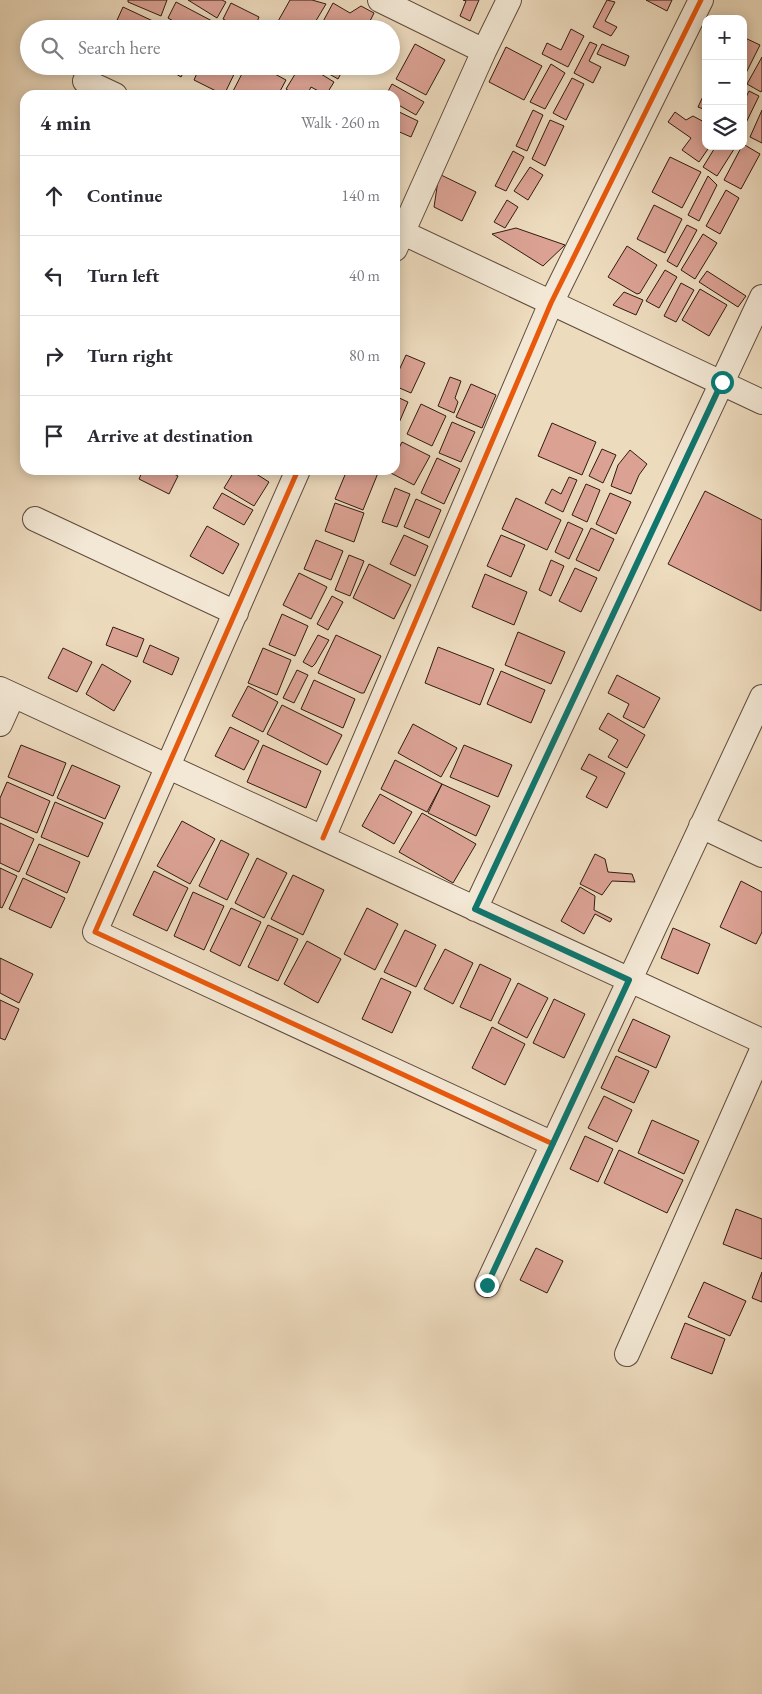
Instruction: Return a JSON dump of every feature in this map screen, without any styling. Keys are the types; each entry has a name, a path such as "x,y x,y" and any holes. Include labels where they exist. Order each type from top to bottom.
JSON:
{"street":[{"path":"380,0 484,51"},
{"path":"400,231 509,0"},
{"path":"323,838 551,303 702,0"},
{"path":"85,81 104,90"},
{"path":"400,238 551,303 762,402"},
{"path":"475,909 762,296"},
{"path":"296,475 95,932 553,1144"},
{"path":"36,518 236,613"},
{"path":"0,724 7,692 762,1041"},
{"path":"487,1285 762,697"},
{"path":"701,826 762,854"},
{"path":"627,1354 762,1050"}],"building":[{"path":"128,0 167,0 161,16 128,2"},
{"path":"188,0 222,0 226,2 217,18"},
{"path":"290,0 312,0 326,4 316,20 279,20"},
{"path":"463,0 479,0 470,21 460,16 466,1"},
{"path":"607,0 615,2 605,21 617,27 611,36 593,27"},
{"path":"646,0 672,0 667,11"},
{"path":"176,2 210,20 171,20 168,18"},
{"path":"231,3 259,17 258,20 223,19"},
{"path":"333,3 350,13 361,6 374,13 370,20 324,20"},
{"path":"123,7 151,20 117,20"},
{"path":"571,29 584,36 568,67 542,54 547,43 561,50"},
{"path":"747,39 760,45 747,71"},
{"path":"590,42 597,45 589,61 601,67 593,83 574,73"},
{"path":"415,44 445,60 426,95 396,79 400,75"},
{"path":"602,44 629,56 625,66 597,54"},
{"path":"506,47 542,66 524,100 489,82"},
{"path":"762,57 761,92 747,84"},
{"path":"551,64 565,73 545,109 530,102"},
{"path":"196,75 234,75 226,90 214,90 194,80"},
{"path":"241,75 277,75 286,80 281,90 234,90"},
{"path":"295,75 323,75 334,82 329,90 317,90 311,87 310,90 286,89"},
{"path":"331,75 340,75 338,79"},
{"path":"572,78 584,84 566,120 553,113"},
{"path":"392,84 424,102 416,115 400,106 400,90 389,90"},
{"path":"749,91 759,96 747,121 747,105"},
{"path":"702,98 702,108 698,107"},
{"path":"533,110 543,115 527,151 516,146"},
{"path":"762,110 762,143 750,137"},
{"path":"400,112 418,121 411,137 400,132"},
{"path":"675,112 686,120 693,116 702,121 702,150 707,150 699,162 682,150 691,138 668,122"},
{"path":"550,120 564,126 545,166 532,159"},
{"path":"747,146 760,154 741,189 724,180 740,150 747,150"},
{"path":"714,150 733,150 717,176 703,167"},
{"path":"513,151 524,157 506,191 495,186"},
{"path":"670,157 701,172 682,208 652,192"},
{"path":"530,167 543,175 528,200 514,191"},
{"path":"439,174 476,192 462,221 434,207"},
{"path":"708,176 717,185 699,221 688,215"},
{"path":"726,190 739,198 720,234 706,226"},
{"path":"507,200 518,207 505,228 494,222"},
{"path":"654,205 682,219 665,253 637,239"},
{"path":"687,225 697,230 677,267 667,261"},
{"path":"516,228 565,245 543,266 492,234"},
{"path":"703,234 717,243 695,279 681,270"},
{"path":"627,246 657,265 640,293 637,294 608,277"},
{"path":"665,270 677,277 659,308 646,301"},
{"path":"707,271 746,296 738,307 699,282"},
{"path":"681,283 694,290 676,322 664,316"},
{"path":"700,289 727,305 709,336 682,320"},
{"path":"624,292 643,300 636,315 613,305"},
{"path":"406,355 425,363 411,393 400,388 400,368"},
{"path":"450,377 461,381 455,398 458,402 454,413 438,406"},
{"path":"471,384 496,395 482,428 456,417"},
{"path":"400,398 408,402 400,420"},
{"path":"421,404 446,416 432,446 407,434"},
{"path":"452,422 475,432 461,462 439,453"},
{"path":"552,423 596,442 582,475 538,456"},
{"path":"402,442 430,456 414,485 395,475 400,475 400,446"},
{"path":"602,449 616,455 603,483 589,476"},
{"path":"630,450 647,464 639,475 631,494 611,486 618,465"},
{"path":"437,458 460,469 444,504 421,493"},
{"path":"141,475 178,476 169,494 139,479"},
{"path":"232,475 258,475 269,482 254,506 224,488"},
{"path":"345,475 377,475 363,510 335,499"},
{"path":"569,477 577,480 563,512 545,503 552,489 561,494"},
{"path":"586,484 600,490 587,522 572,515"},
{"path":"395,488 410,494 397,527 382,522"},
{"path":"705,491 762,520 761,611 668,564"},
{"path":"222,493 253,510 244,525 213,508"},
{"path":"610,493 631,502 616,534 596,524"},
{"path":"516,498 561,520 547,550 502,529"},
{"path":"416,499 441,510 429,538 404,527"},
{"path":"335,503 364,513 354,542 325,531"},
{"path":"568,522 583,529 569,559 555,552"},
{"path":"207,526 239,544 223,574 190,556"},
{"path":"591,528 614,539 599,571 576,560"},
{"path":"404,535 428,546 415,576 390,564"},
{"path":"501,535 525,545 511,577 487,566"},
{"path":"316,540 343,551 331,580 304,569"},
{"path":"349,555 364,561 350,596 335,590"},
{"path":"551,560 564,566 551,596 539,590"},
{"path":"369,564 411,585 394,619 353,598"},
{"path":"575,568 597,578 581,612 559,601"},
{"path":"299,573 327,587 311,619 283,605"},
{"path":"485,574 527,592 514,625 472,607"},
{"path":"332,596 343,602 328,630 317,624"},
{"path":"282,614 308,626 295,656 269,645"},
{"path":"113,627 144,639 137,657 106,645"},
{"path":"518,632 565,652 551,684 505,665"},
{"path":"318,635 329,640 312,667 303,662"},
{"path":"336,635 381,656 364,693 318,673"},
{"path":"150,645 179,658 172,675 143,662"},
{"path":"438,647 494,669 480,705 425,683"},
{"path":"63,648 92,662 77,692 48,678"},
{"path":"263,648 291,660 277,695 248,683"},
{"path":"102,664 131,681 114,711 86,694"},
{"path":"297,670 308,675 294,703 283,698"},
{"path":"501,671 545,690 531,723 487,704"},
{"path":"617,675 660,698 644,728 623,717 629,704 608,693"},
{"path":"314,680 355,699 343,728 301,709"},
{"path":"248,686 278,702 263,732 232,716"},
{"path":"282,705 342,735 327,765 267,734"},
{"path":"608,713 645,735 627,768 608,757 618,740 599,729"},
{"path":"413,724 457,748 441,777 398,753"},
{"path":"230,727 259,741 244,770 215,756"},
{"path":"21,745 66,763 53,796 8,777"},
{"path":"263,745 321,771 306,808 247,782"},
{"path":"464,745 512,765 498,797 450,777"},
{"path":"589,754 625,773 607,808 586,797 597,777 581,769"},
{"path":"395,760 442,784 427,812 381,789"},
{"path":"72,765 120,786 105,819 57,798"},
{"path":"7,782 50,801 37,833 0,817 0,798"},
{"path":"442,784 490,806 476,836 428,813"},
{"path":"380,794 412,812 394,844 362,826"},
{"path":"55,802 103,823 88,857 41,837"},
{"path":"422,813 476,844 453,883 399,852"},
{"path":"182,821 215,839 190,884 157,866"},
{"path":"0,823 34,839 19,872 0,863"},
{"path":"221,840 249,854 227,900 199,886"},
{"path":"39,844 80,862 67,893 26,874"},
{"path":"595,854 605,859 608,872 632,874 635,882 612,881 602,895 580,884"},
{"path":"257,858 287,873 264,918 235,903"},
{"path":"0,868 17,876 2,908 0,907"},
{"path":"154,871 188,888 167,931 133,915"},
{"path":"293,875 324,890 303,935 271,919"},
{"path":"23,878 65,898 51,928 9,909"},
{"path":"741,881 762,892 762,932 756,944 720,927"},
{"path":"580,887 595,896 594,910 612,919 610,922 595,914 584,934 561,921"},
{"path":"193,892 224,906 204,950 174,936"},
{"path":"231,908 261,922 240,966 210,951"},
{"path":"367,908 398,924 375,970 344,954"},
{"path":"268,925 298,939 278,981 248,967"},
{"path":"673,928 710,944 698,974 661,958"},
{"path":"405,930 436,945 416,987 384,972"},
{"path":"307,941 341,959 318,1003 284,984"},
{"path":"445,949 473,963 453,1004 424,989"},
{"path":"0,958 33,974 19,1003 0,993"},
{"path":"480,964 511,979 491,1021 460,1007"},
{"path":"381,978 411,992 392,1033 362,1019"},
{"path":"518,983 548,998 527,1038 498,1023"},
{"path":"554,999 585,1014 564,1058 533,1043"},
{"path":"0,1000 19,1009 5,1040 0,1038"},
{"path":"633,1019 670,1036 656,1068 618,1051"},
{"path":"492,1027 525,1044 505,1085 472,1068"},
{"path":"616,1056 649,1071 634,1103 601,1088"},
{"path":"604,1096 632,1110 617,1142 588,1128"},
{"path":"652,1120 699,1141 684,1174 638,1153"},
{"path":"585,1136 613,1149 598,1182 570,1169"},
{"path":"619,1150 683,1180 667,1213 604,1183"},
{"path":"736,1209 762,1219 762,1259 723,1244"},
{"path":"536,1248 563,1261 547,1293 520,1280"},
{"path":"762,1272 762,1302 752,1298"},
{"path":"704,1282 746,1301 730,1336 688,1317"},
{"path":"685,1323 725,1339 712,1374 671,1358"}],"cycle path":[{"path":"323,838 551,303 701,0"},
{"path":"296,475 95,932 553,1144"}],"route":[{"path":"487,1285 629,980 475,909 722,382"}]}
